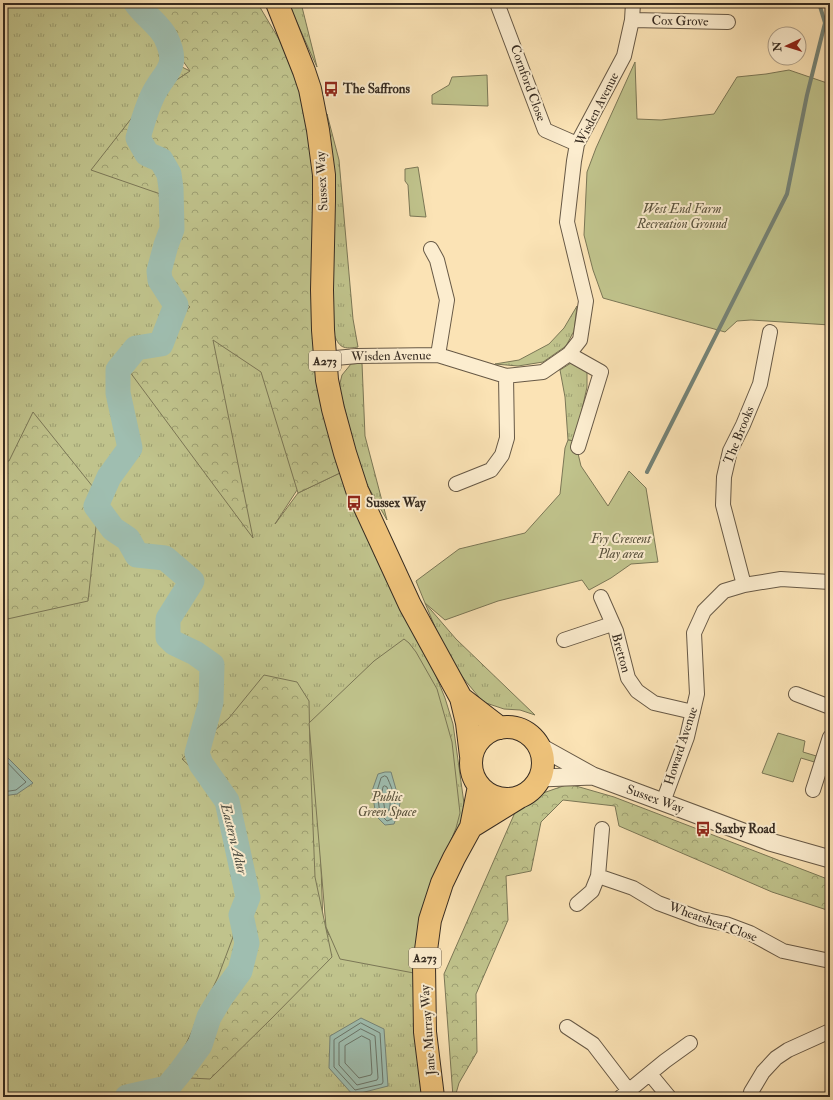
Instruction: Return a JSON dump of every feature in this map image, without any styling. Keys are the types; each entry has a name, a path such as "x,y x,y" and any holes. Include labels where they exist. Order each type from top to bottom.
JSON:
{"main road":[{"name":"Sussex Way","path":"277,3 310,89 318,130 324,181 322,290 325,358 327,380 344,454 357,490 410,605 461,698 467,723 471,756"},
{"name":"Sussex Way","path":"461,698 500,728"},
{"path":"511,727 522,730 532,737 539,746 542,757 543,768 540,778 534,787 518,798 497,798 487,793 479,786 473,777 471,756 475,746 481,737 490,731 500,728 511,727"},
{"name":"Jane Murray Way","path":"433,1097 425,1032 424,965 430,920 442,883 471,828 479,786"},
{"name":"Jane Murray Way","path":"471,828 518,798"}],"street":[{"name":"Cornford Close","path":"497,3 545,130 577,144"},
{"name":"Wisden Avenue","path":"325,358 438,355 506,376 543,372 569,354 580,340 586,301 567,222 577,144 624,56 632,20 633,3"},
{"name":"Cox Grove","path":"632,20 728,22"},
{"path":"431,249 438,260 447,300 438,355"},
{"name":"The Brooks","path":"744,585 724,505 724,477 730,451 743,425 760,384 770,332"},
{"path":"569,354 601,372 578,447"},
{"path":"456,484 491,470 502,455 507,438 506,376"},
{"name":"Howard Avenue","path":"663,802 687,737 697,694 694,633 704,611 724,591 744,585 781,579 830,582"},
{"name":"Bretton","path":"601,597 621,647 628,678 637,691 654,702 693,712"},
{"name":"Bretton","path":"564,640 612,624"},
{"path":"796,694 830,707"},
{"path":"813,790 830,737"},
{"name":"Sussex Way","path":"539,746 593,776 770,842 830,859"},
{"name":"Sussex Way","path":"540,778 593,776"},
{"path":"577,904 592,890 598,876 602,829"},
{"name":"Wheatsheaf Close","path":"598,876 634,888 658,903 750,933 783,951 830,961"},
{"path":"566,1027 593,1044 625,1094 665,1061 690,1043"},
{"path":"751,1097 751,1092 763,1072 776,1058 788,1050 830,1031"},
{"path":"650,1074 669,1097"}],"green space":[{"path":"3,3 143,3 180,66 190,71 299,487 275,524 298,493 342,472 445,698 453,724 467,825 419,947 425,1097 3,1097","holes":["318,780 326,927 329,935 323,924"]},
{"path":"145,3 258,3 305,83 342,472 298,493 261,372 213,340 253,538 121,360 190,307 153,273 166,196 91,170 145,101 190,71 166,37"},
{"path":"289,3 301,3 317,67 289,5"},
{"name":"West End Farm Recreation Ground","path":"635,62 637,119 661,120 714,114 737,77 789,70 830,84 830,325 751,320 737,321 725,332 603,298 593,270 584,235 587,172 596,148"},
{"path":"487,75 488,106 432,104 432,95 449,85 452,77"},
{"path":"327,114 339,160 353,319 358,347 352,348 341,346 336,340 332,330 333,168"},
{"path":"418,167 426,217 410,216 408,185 405,181 405,169"},
{"path":"577,306 574,331 566,346 543,362 518,366 495,364 519,360 549,344 564,328"},
{"path":"362,363 365,436 387,520 362,476 339,387 342,375 351,364"},
{"path":"571,363 587,371 587,387 575,441 568,440 565,397 560,370"},
{"path":"33,412 97,492 99,499 88,601 3,620 3,461 9,461"},
{"name":"Fry Crescent Play area","path":"568,440 575,441 581,466 608,506 629,471 646,488 658,562 631,564 611,578 589,590 582,580 498,601 445,620 425,603 416,581 459,549 525,533 560,494 565,448"},
{"path":"425,603 456,639 535,715 520,710 504,709 483,702 464,679 446,653"},
{"name":"Public Green Space","path":"404,639 416,652 437,689 452,742 460,813 456,828 437,874 419,974 340,959 326,927 309,723 374,661"},
{"path":"264,675 297,682 309,701 315,877 332,957 210,1079 170,1077 218,977 248,897 227,801 182,759 229,718"},
{"path":"778,733 805,741 803,752 823,758 821,764 801,758 793,782 762,773"},
{"path":"569,784 614,797 830,880 830,911 772,892 619,826 615,806 563,800 541,822 531,871 506,876 508,920 476,994 477,1052 459,1083 455,1097 453,1097 444,974 520,801"}],"water":[{"path":"3,753 33,783 17,794 3,796"},
{"path":"391,772 400,803 394,824 385,825 376,816 372,791 378,774"},
{"path":"361,1018 384,1029 388,1086 353,1095 329,1068 330,1036"}],"waterway":[{"name":"Eastern Adur","path":"127,1097 167,1088 200,1045 209,1017 221,997 240,971 247,943 241,915 248,897 227,801 201,764 197,753 211,702 212,665 195,653 174,643 168,637 168,619 192,581 165,558 137,555 128,539 113,529 96,506 109,477 130,448 118,393 118,370 136,348 161,344 176,305 160,280 159,271 172,229 171,188 169,174 161,160 147,154 138,138 150,102 156,89 169,70 172,57 164,34 136,3"},
{"path":"647,472 787,194 807,95 825,23 819,3"}],"place":[{"name":"The Saffrons","path":"331,89"},
{"name":"Sussex Way","path":"354,503"},
{"name":"Saxby Road","path":"703,829"}]}
